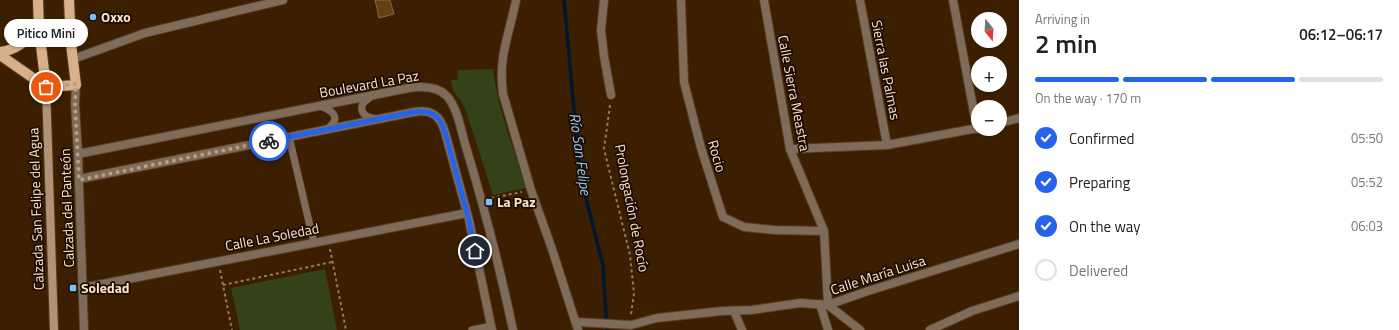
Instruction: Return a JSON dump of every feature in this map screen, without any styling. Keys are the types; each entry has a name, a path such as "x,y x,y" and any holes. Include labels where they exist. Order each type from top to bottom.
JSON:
{"main road":[{"path":"38,0 39,29 46,87"},
{"path":"0,55 46,87 76,84 71,44 69,0"},
{"path":"0,52 16,48 39,29 46,28 64,36 71,44"},
{"name":"Calzada San Felipe del Agua","path":"46,87 54,330"}],"street":[{"path":"73,58 145,33 283,0"},
{"path":"516,0 501,63 503,94 529,183 577,326"},
{"path":"604,0 602,30 604,56 611,96"},
{"name":"Rocio","path":"681,0 684,82 700,148 723,217 744,227 774,230 824,231"},
{"name":"Calle Sierra Meastra","path":"764,0 790,149 824,231 824,305 828,330"},
{"name":"Sierra las Palmas","path":"860,0 887,145"},
{"path":"953,0 972,100"},
{"name":"Calzada del Panteón","path":"76,84 75,104 84,330"},
{"name":"Boulevard La Paz","path":"78,154 409,88 425,87 443,93 452,104 456,113 482,200 513,330"},
{"path":"79,180 377,119 421,111 434,114 439,119 445,132 467,213 491,328"},
{"path":"1007,121 1019,118"},
{"path":"790,149 887,145 971,130"},
{"name":"Calle La Soledad","path":"82,288 467,213"},
{"name":"Calle María Luisa","path":"577,326 597,323 629,326 658,318 752,310 800,303 824,305 1019,244"},
{"path":"930,330 972,311 1019,296"},
{"path":"824,305 860,330"},
{"path":"734,311 742,330"}],"lane":[{"path":"373,95 363,103 362,110 367,117 377,119"},
{"path":"320,106 331,110 335,116 334,122 326,130"},
{"path":"289,137 314,242"},
{"path":"472,330 491,328"}],"path":[{"name":"Prolongación de Rocío","path":"611,96 604,149 630,255 634,294 629,326"},
{"path":"490,198 525,191"},
{"path":"328,240 346,330"},
{"path":"218,261 232,330"},
{"path":"223,285 332,262"}],"green space":[{"path":"493,69 502,114 526,188 493,195 466,111 462,102 453,91 451,80 457,80 458,70"},
{"path":"325,269 337,330 240,330 231,288"}],"building":[{"path":"375,0 390,0 394,14 379,18"}],"waterway":[{"name":"Río San Felipe","path":"564,0 580,175 603,265 607,330"}],"way so far":[{"path":"46,87 76,84 75,104 79,180 269,141"}],"place":[{"name":"Oxxo","path":"93,17"},
{"name":"Pitico Mini","path":"46,87"},
{"name":"La Paz","path":"489,202"},
{"name":"Soledad","path":"73,288"}],"route":[{"path":"269,141 414,112 421,111 434,114 443,125 469,220 475,251"}]}
